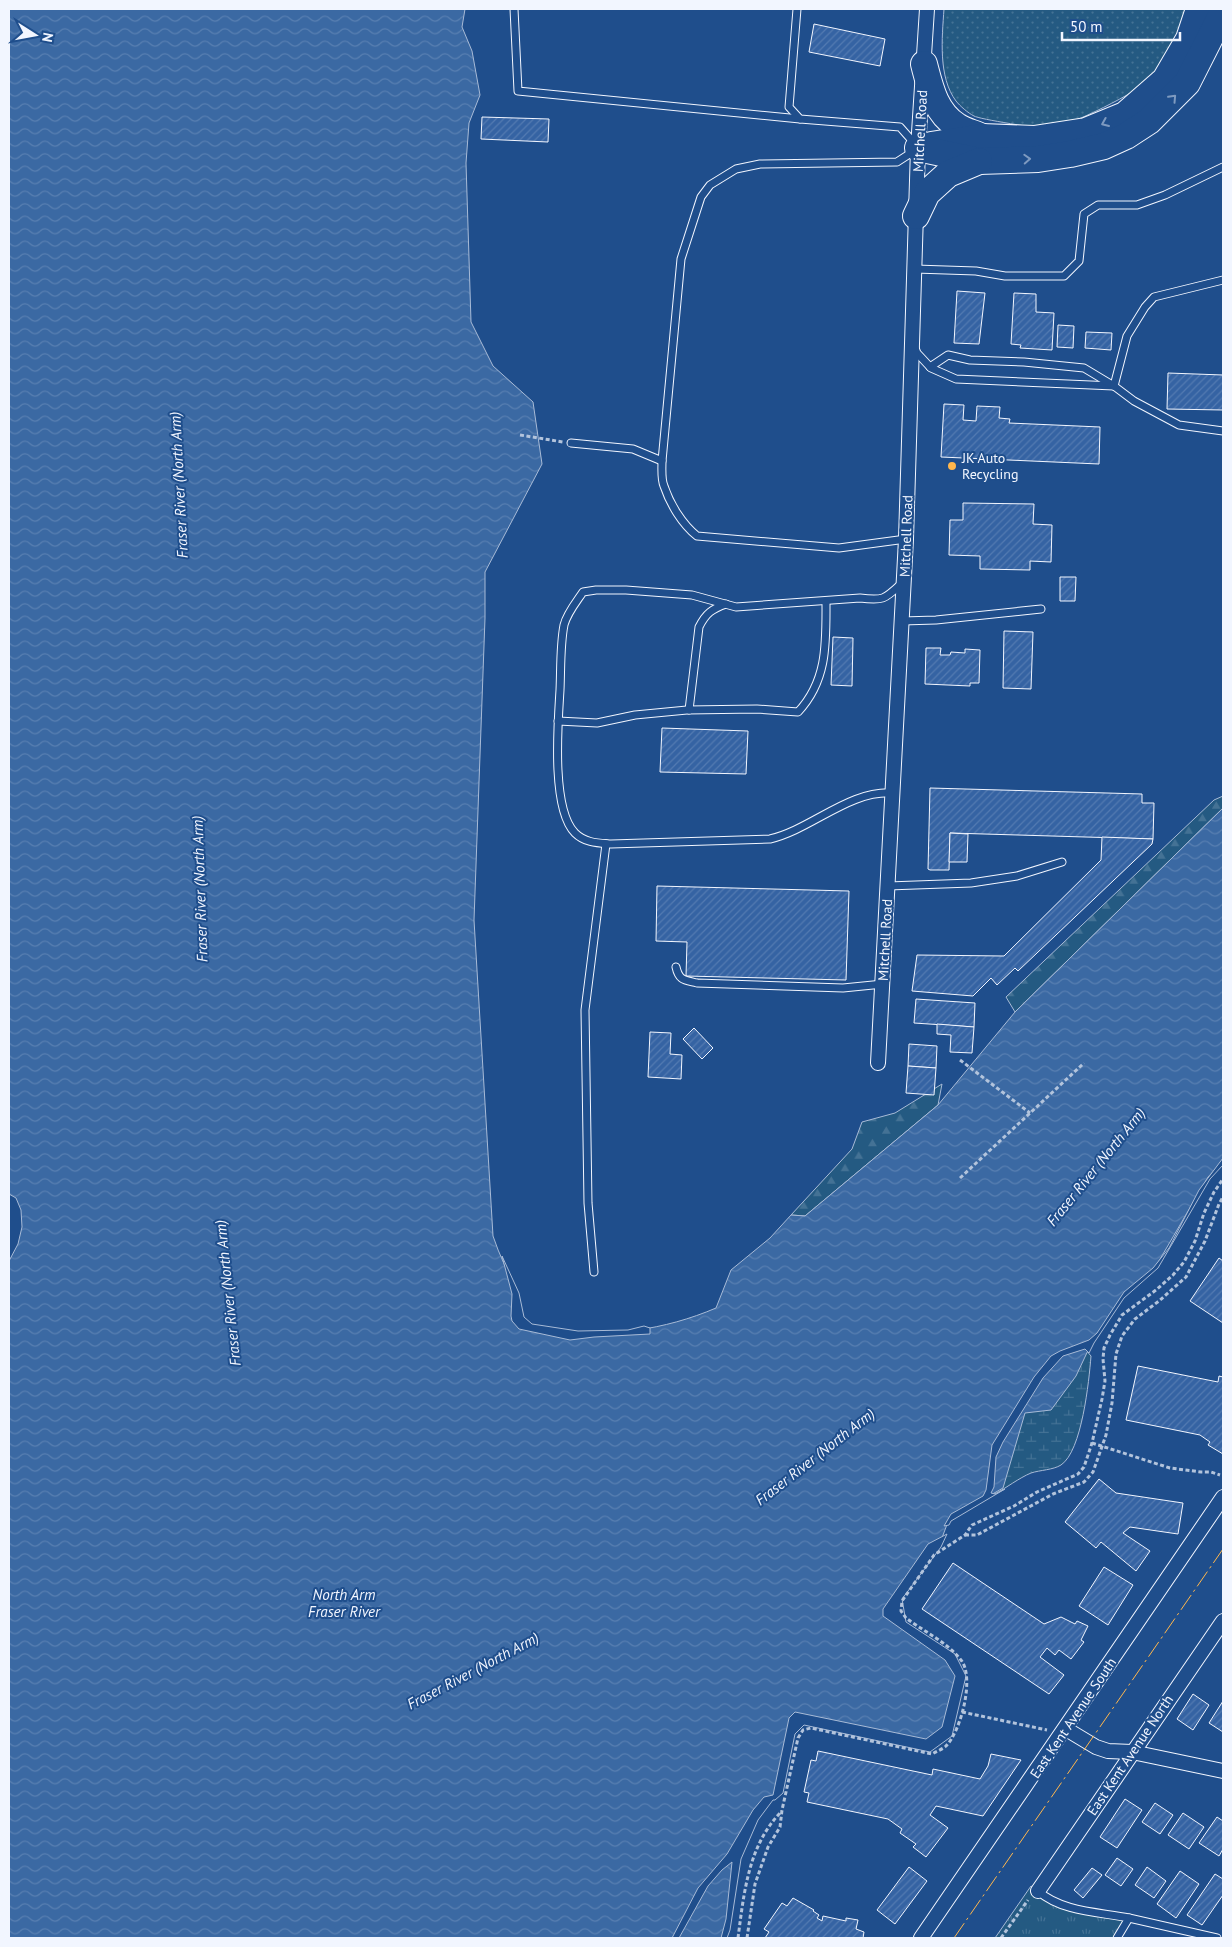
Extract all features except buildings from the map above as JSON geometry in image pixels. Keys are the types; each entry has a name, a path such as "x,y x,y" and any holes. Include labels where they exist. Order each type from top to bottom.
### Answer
{"highway":[{"path":"916,216 927,193 980,149 1086,131 1125,115 1166,80 1189,39 1199,9"},
{"path":"918,148 980,149 1038,159 1104,146 1126,136 1149,120 1187,83 1223,12"},
{"path":"924,64 934,98 943,114 980,149"}],"street":[{"name":"Mitchell Road","path":"878,1063 906,540 918,148 927,9"},
{"name":"East Kent Avenue South","path":"921,1938 1066,1729 1223,1497"},
{"name":"East Kent Avenue North","path":"1038,1891 1223,1621"},
{"path":"1066,1729 1096,1748 1108,1751 1132,1752 1223,1771"}],"lane":[{"path":"514,9 518,91 900,127 918,148 897,162 760,164 736,169 710,184 701,197 681,259 662,461 663,484 678,514 689,530 696,536 839,548 906,540"},
{"path":"797,9 789,107 800,119"},
{"path":"915,269 976,271 1005,276 1064,276 1079,261 1084,214 1098,205 1137,205 1164,195 1223,167"},
{"path":"1114,386 1127,336 1145,307 1154,297 1223,280"},
{"path":"912,343 917,353 930,367 956,379 1114,386"},
{"path":"930,367 948,355 970,360 1024,362 1084,368 1114,386 1134,401 1179,426 1223,431"},
{"path":"571,443 633,449 662,461"},
{"path":"893,794 882,793 864,796 787,835 770,839 606,844 592,842 574,832 568,822 559,785 557,754 558,721 565,623 583,592 626,590 692,595 736,607 860,598 873,600 885,598 904,581"},
{"path":"558,721 597,722 635,715 689,710 757,709 798,712 810,700 820,674 826,646 826,601"},
{"path":"689,710 699,627 705,615 711,609 726,604"},
{"path":"902,620 946,619 1020,613 1041,609"},
{"path":"594,1272 588,1203 585,1010 606,844"},
{"path":"888,886 971,883 1016,876 1062,862"},
{"path":"676,967 678,975 684,980 697,982 843,988 883,984"},
{"path":"1038,1891 1047,1898 1064,1906 1129,1918 1217,1938"},
{"path":"1117,1938 1129,1918"}],"path":[{"path":"520,435 571,443"},
{"path":"960,1060 1030,1114"},
{"path":"960,1178 1084,1063"},
{"path":"747,1938 755,1884 768,1848 780,1827 798,1738 803,1730 811,1728 932,1754 946,1747 955,1733 962,1712 968,1683 968,1673 962,1661 952,1651 906,1618 901,1611 902,1601 934,1555 965,1535 972,1525 1014,1506 1037,1492 1078,1474 1084,1467 1092,1443 1105,1381 1104,1348 1110,1335 1122,1315 1173,1276 1184,1262 1195,1241 1204,1213 1214,1192 1223,1179"},
{"path":"965,1535 977,1535 1053,1494 1084,1482 1093,1472 1103,1447 1112,1403 1116,1354 1122,1336 1136,1319 1186,1277 1205,1241 1223,1197"},
{"path":"1092,1443 1170,1468 1210,1472 1220,1475"},
{"path":"962,1712 1046,1730"},
{"path":"738,1938 743,1896 756,1848 772,1821 782,1810"},
{"path":"1001,1938 1027,1900"}],"green space":[{"path":"944,9 1187,9 1168,55 1154,77 1134,91 1103,108 1049,129 1010,124 974,116 958,103 946,81 942,57"},
{"path":"1223,796 1223,808 1015,1012 1006,997 1214,800"},
{"path":"942,1084 938,1105 805,1216 791,1215 852,1149 862,1122 895,1113"},
{"path":"1085,1349 1091,1356 1086,1398 1079,1431 1068,1457 1058,1467 1031,1473 995,1494 991,1493 1027,1404"},
{"path":"1031,1886 1056,1903 1129,1918 1117,1938 995,1938"}],"water":[{"name":"North Arm Fraser River","path":"9,9 465,9 462,27 472,51 480,95 469,123 466,163 471,322 493,366 533,402 542,464 485,572 474,920 493,1236 517,1295 522,1318 528,1324 540,1328 573,1332 615,1332 656,1327 697,1316 716,1308 731,1270 770,1238 791,1215 805,1216 938,1105 1015,1012 1223,808 1223,1161 1208,1177 1156,1266 1122,1297 1092,1342 1076,1376 1051,1410 1025,1413 1003,1488 949,1519 939,1546 899,1598 904,1623 964,1676 950,1735 931,1750 803,1722 793,1733 781,1792 770,1801 756,1819 739,1858 725,1938 9,1938"}],"pier":[{"path":"1223,1158 1223,1165 1210,1179 1158,1268 1124,1298 1089,1353 1085,1349 1063,1356 1043,1378 1003,1442 996,1457 994,1487 991,1493 995,1494 1005,1489 951,1521 949,1525 944,1526 951,1514 983,1496 986,1490 992,1445 1034,1377 1051,1356 1089,1340 1097,1333 1124,1292 1153,1268 1169,1248 1199,1190"},
{"path":"9,1194 16,1198 21,1210 22,1227 18,1244 9,1261"},
{"path":"502,1256 519,1293 524,1317 532,1324 578,1331 628,1330 644,1326 650,1328 650,1334 570,1340 519,1329 512,1321 512,1294"},
{"path":"947,1534 941,1547 902,1599 906,1622 955,1654 966,1676 952,1736 930,1752 804,1725 795,1734 783,1793 773,1800 758,1820 741,1859 730,1930 727,1938 721,1938 726,1919 732,1862 708,1886 679,1938 672,1938 698,1888 727,1854 753,1810 764,1797 773,1795 789,1718 795,1712 926,1739 942,1727 955,1676 945,1660 883,1616 883,1609 928,1544"}],"power":[{"path":"954,1938 1223,1549"}],"place":[{"name":"JK Auto Recycling","path":"952,466"}],"water label":[{"name":"Fraser River (North Arm)","path":"179,485"},
{"name":"Fraser River (North Arm)","path":"200,889"},
{"name":"Fraser River (North Arm)","path":"1096,1167"},
{"name":"Fraser River (North Arm)","path":"228,1293"},
{"name":"Fraser River (North Arm)","path":"815,1457"},
{"name":"Fraser River (North Arm)","path":"473,1671"}]}
